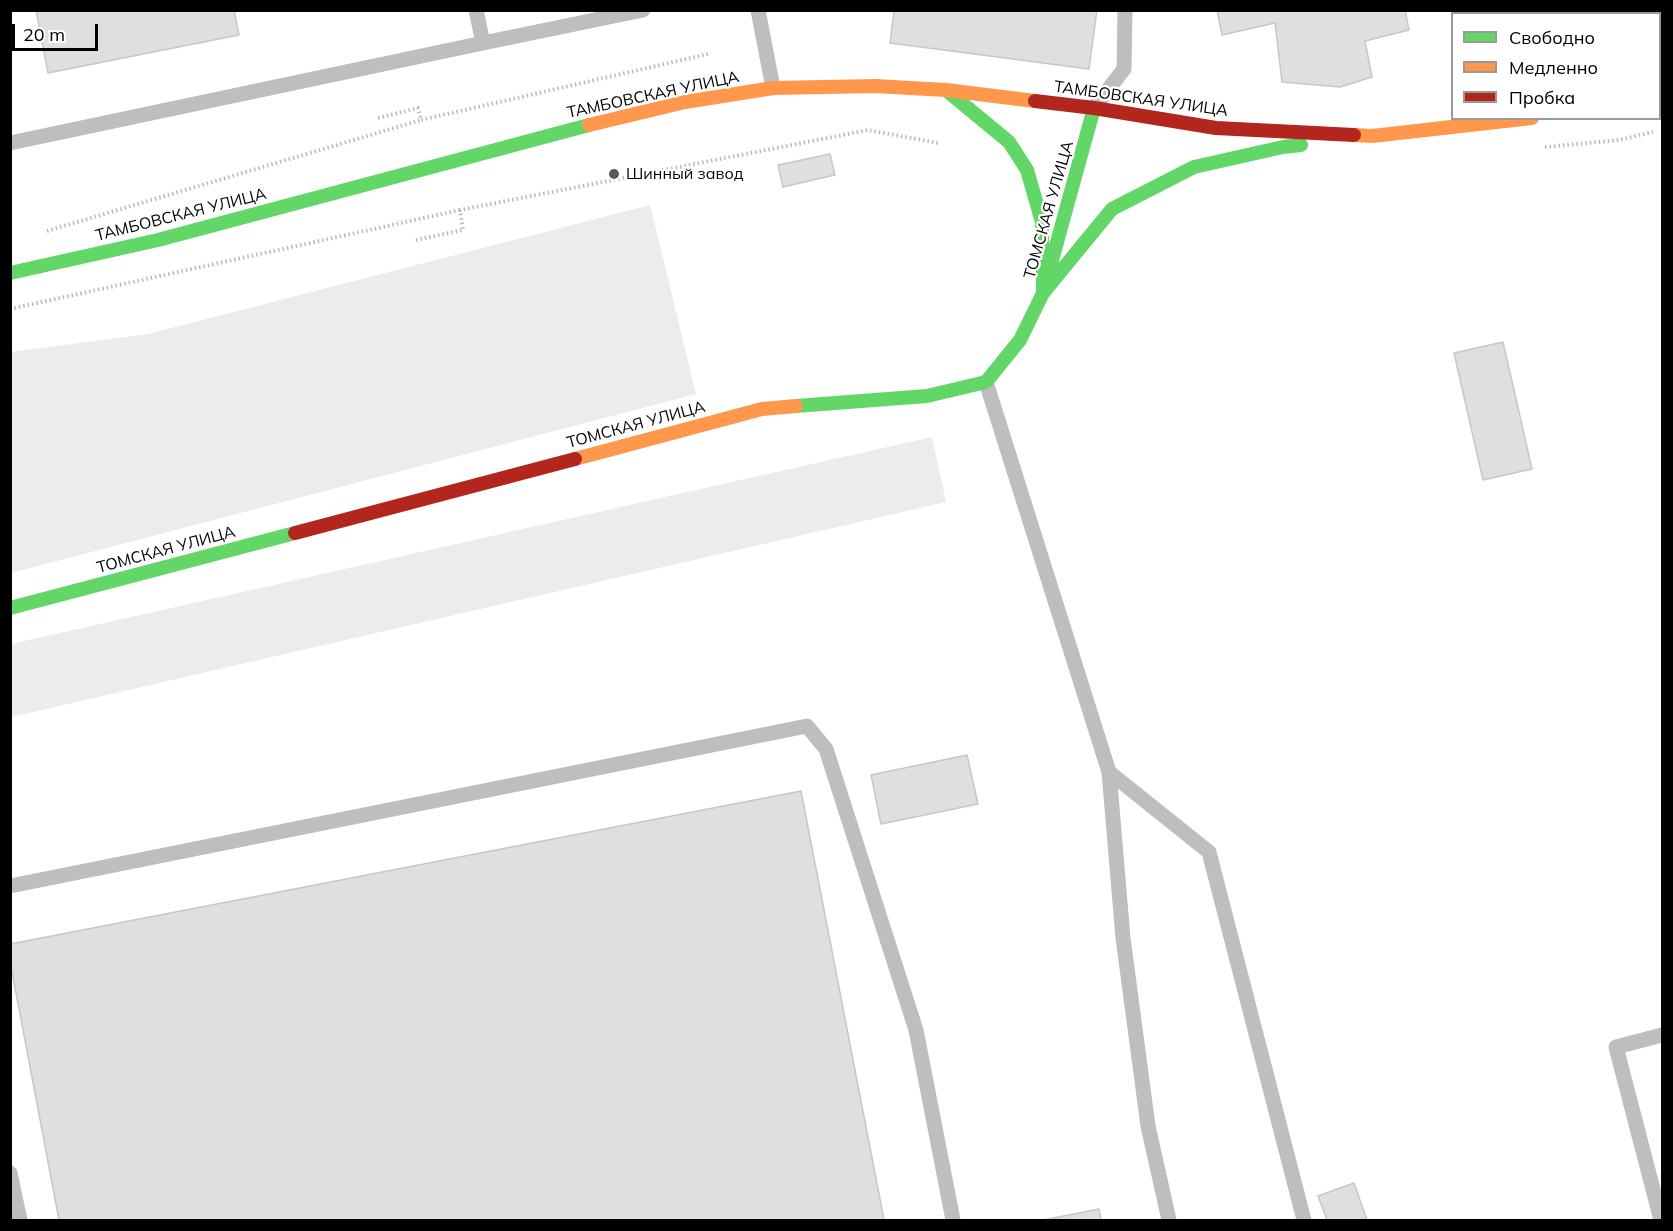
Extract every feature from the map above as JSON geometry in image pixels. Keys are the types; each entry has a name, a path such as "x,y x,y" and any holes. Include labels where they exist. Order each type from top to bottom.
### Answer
{"main road":[{"name":"ТАМБОВСКАЯ УЛИЦА","path":"10,273 158,240 606,120 685,102 773,88 875,86 946,90 1095,108 1216,128 1372,136 1514,120"},
{"path":"946,90 1009,142 1027,170 1042,222 1043,293"},
{"name":"ТОМСКАЯ УЛИЦА","path":"10,608 762,409 927,396 986,382 1020,340 1043,293 1095,108"},
{"path":"1043,293 1112,209 1194,167 1283,147 1372,136"}],"lane":[{"path":"476,10 483,43"},
{"path":"10,143 643,10"},
{"path":"758,10 773,88"},
{"path":"1095,108 1124,69 1125,10"},
{"path":"986,382 1109,772 1124,949 1148,1126 1169,1221"},
{"path":"10,886 807,726 826,748 916,1030 953,1221"},
{"path":"1109,772 1209,852 1304,1221"},
{"path":"1661,1221 1616,1047 1662,1035"},
{"path":"10,1173 20,1221"}],"path":[{"path":"37,234 421,120 708,54"},
{"path":"378,118 418,108 421,120"},
{"path":"10,309 460,210 868,130 938,143"},
{"path":"416,240 463,230 460,210"}],"shaded area":[{"path":"650,205 696,394 11,573 11,352 148,334"},
{"path":"932,437 946,502 11,717 11,644"}],"building":[{"path":"36,10 234,10 239,35 48,73"},
{"path":"894,10 1097,10 1089,69 890,43"},
{"path":"1217,10 1405,10 1409,30 1365,41 1372,77 1340,87 1282,82 1275,23 1222,35"},
{"path":"830,154 835,175 783,187 778,165"},
{"path":"1503,342 1532,469 1483,480 1454,353"},
{"path":"967,755 978,804 881,824 871,775"},
{"path":"801,791 884,1220 59,1220 10,961 10,944"},
{"path":"1354,1183 1367,1220 1327,1220 1318,1196"},
{"path":"1099,1209 1101,1220 1043,1220"}],"traffic: fast":[{"path":"946,90 1009,142 1027,170 1042,222 1043,293"},
{"path":"796,406 927,396 986,382 1020,340 1043,293 1094,108"},
{"path":"10,273 158,240 589,125"},
{"path":"1043,293 1112,209 1194,167 1301,145"},
{"path":"10,608 295,533"}],"traffic: slow":[{"path":"589,125 685,102 773,88 875,86 946,90 1035,101"},
{"path":"1354,135 1372,136 1514,120"},
{"path":"575,459 762,409 796,406"}],"traffic: jam":[{"path":"1035,101 1216,128 1354,135"},
{"path":"295,533 575,459"}],"place":[{"name":"Шинный завод","path":"614,174"}]}
